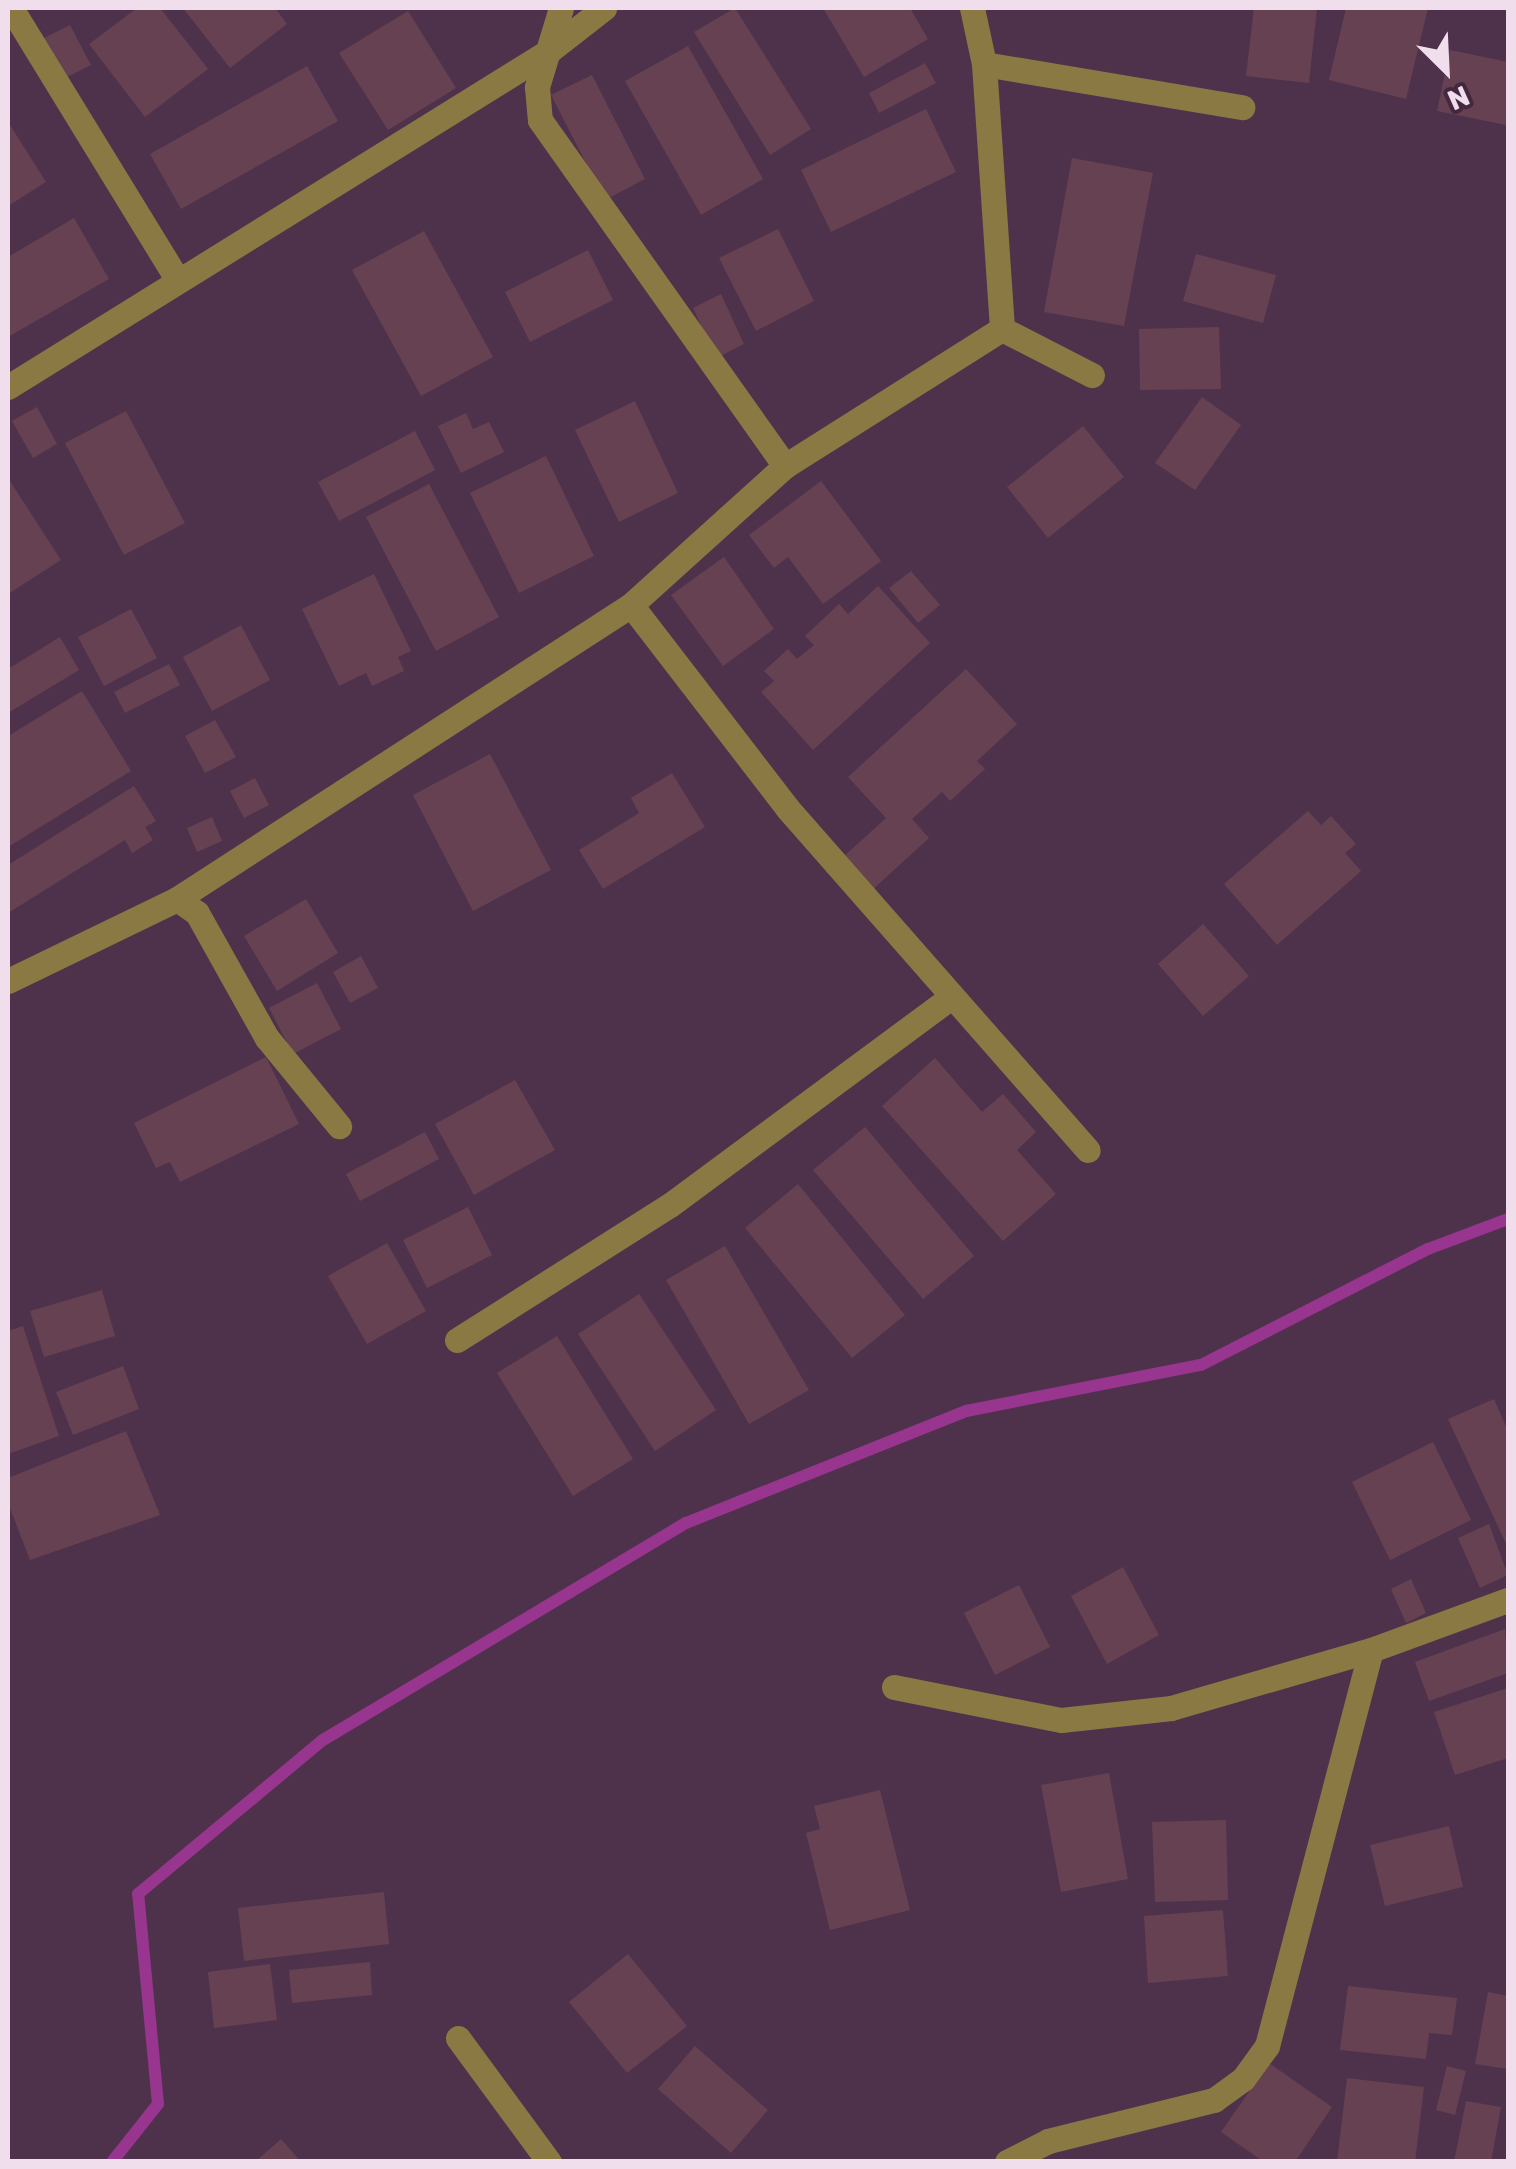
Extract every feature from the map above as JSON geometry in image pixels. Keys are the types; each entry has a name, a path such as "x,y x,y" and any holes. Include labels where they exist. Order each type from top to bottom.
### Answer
{"street":[{"path":"10,8 176,277"},
{"path":"561,8 537,87 540,120 785,466"},
{"path":"8,387 176,277 549,51 604,8"},
{"path":"972,8 984,64 1002,329"},
{"path":"984,64 1242,108"},
{"path":"8,981 177,899 631,605 785,466 1002,329"},
{"path":"1002,329 1092,375"},
{"path":"631,605 788,809 950,998 1088,1150"},
{"path":"177,899 197,913 267,1038 339,1126"},
{"path":"457,1340 670,1205 950,998"},
{"path":"894,1687 1060,1720 1170,1708 1371,1650 1508,1600"},
{"path":"1007,2162 1048,2141 1214,2100 1243,2080 1268,2046 1371,1650"},
{"path":"458,2038 549,2162"}],"building":[{"path":"137,8 160,8 208,69 145,117 89,44"},
{"path":"183,8 275,8 287,24 230,68"},
{"path":"735,8 811,129 770,155 694,32"},
{"path":"823,8 910,8 928,39 864,77"},
{"path":"1254,8 1317,8 1309,83 1246,76"},
{"path":"1346,8 1428,8 1406,99 1329,80"},
{"path":"408,11 456,88 388,130 339,53"},
{"path":"70,25 91,65 63,79 42,39"},
{"path":"688,46 763,179 701,215 625,81"},
{"path":"1450,50 1508,62 1506,125 1437,111"},
{"path":"925,63 936,83 879,113 869,93"},
{"path":"307,66 338,121 181,209 150,154"},
{"path":"592,75 645,179 605,200 551,95"},
{"path":"926,109 956,172 831,232 801,170"},
{"path":"8,122 46,182 8,206"},
{"path":"1072,158 1153,173 1124,326 1044,312"},
{"path":"74,218 109,279 8,337 8,257"},
{"path":"778,229 814,301 756,331 719,258"},
{"path":"424,231 493,357 421,396 352,270"},
{"path":"588,250 613,300 530,342 505,292"},
{"path":"1196,254 1276,275 1263,323 1183,301"},
{"path":"721,294 744,344 716,358 693,308"},
{"path":"1219,327 1221,389 1140,390 1139,329"},
{"path":"1202,397 1241,425 1195,490 1155,463"},
{"path":"635,401 678,493 619,522 575,430"},
{"path":"37,407 57,444 33,458 12,421"},
{"path":"126,411 185,523 124,555 65,443"},
{"path":"466,413 473,429 489,422 504,452 461,473 438,426"},
{"path":"1083,426 1124,477 1048,538 1007,487"},
{"path":"415,431 435,470 339,521 318,482"},
{"path":"546,456 594,556 519,593 470,493"},
{"path":"8,478 61,560 8,594"},
{"path":"821,481 881,561 823,604 788,557 774,568 749,535"},
{"path":"429,484 499,617 436,651 366,517"},
{"path":"724,557 774,629 723,666 671,595"},
{"path":"911,571 940,605 918,623 889,588"},
{"path":"374,574 411,651 398,657 404,671 372,686 366,673 339,686 302,609"},
{"path":"878,586 930,643 813,750 761,692 774,681 764,671 788,649 797,659 814,645 805,636 839,604 848,614"},
{"path":"131,609 157,658 104,686 78,637"},
{"path":"241,625 270,680 212,711 183,657"},
{"path":"60,637 79,670 8,713 8,669"},
{"path":"169,664 180,685 125,713 114,692"},
{"path":"966,669 1017,724 977,761 985,769 950,801 942,792 912,819 929,838 871,891 841,859 886,818 848,777"},
{"path":"82,691 131,771 8,847 8,736"},
{"path":"215,720 236,757 205,773 185,736"},
{"path":"490,754 551,870 473,911 413,795"},
{"path":"672,773 705,827 603,889 579,850 639,813 631,798"},
{"path":"255,778 269,805 244,818 230,791"},
{"path":"134,786 156,821 145,827 153,840 132,853 125,840 8,913 8,865"},
{"path":"1308,811 1321,825 1331,816 1356,844 1345,853 1361,871 1277,945 1224,884"},
{"path":"212,817 222,841 197,852 187,828"},
{"path":"306,899 338,953 277,991 244,936"},
{"path":"1203,924 1249,976 1203,1016 1158,964"},
{"path":"361,956 378,988 350,1003 333,972"},
{"path":"317,983 341,1029 293,1054 269,1008"},
{"path":"266,1057 299,1124 180,1182 170,1162 156,1168 134,1123"},
{"path":"935,1058 982,1112 1003,1094 1036,1132 1017,1150 1056,1194 1003,1241 882,1106"},
{"path":"515,1080 555,1150 474,1195 435,1124"},
{"path":"865,1127 974,1256 923,1299 813,1170"},
{"path":"425,1132 439,1159 360,1201 346,1174"},
{"path":"798,1184 905,1315 852,1358 745,1228"},
{"path":"468,1207 492,1255 427,1288 403,1240"},
{"path":"387,1243 426,1311 367,1344 328,1276"},
{"path":"725,1246 809,1390 749,1424 666,1280"},
{"path":"102,1290 115,1336 44,1357 30,1311"},
{"path":"639,1294 716,1410 655,1451 578,1334"},
{"path":"23,1326 59,1436 8,1454 8,1331"},
{"path":"557,1336 633,1459 573,1496 497,1373"},
{"path":"123,1366 139,1409 73,1435 56,1392"},
{"path":"1494,1399 1508,1431 1508,1548 1448,1419"},
{"path":"126,1431 160,1515 30,1560 8,1503 8,1478"},
{"path":"1433,1442 1471,1520 1390,1560 1352,1482"},
{"path":"1489,1524 1508,1575 1480,1588 1458,1538"},
{"path":"1123,1567 1159,1635 1107,1664 1071,1596"},
{"path":"1411,1579 1426,1613 1406,1623 1391,1589"},
{"path":"1019,1585 1050,1647 995,1675 964,1613"},
{"path":"1505,1629 1508,1673 1429,1701 1415,1662"},
{"path":"1508,1688 1508,1758 1455,1775 1434,1712"},
{"path":"1109,1773 1128,1879 1061,1892 1041,1785"},
{"path":"880,1790 910,1910 830,1930 806,1833 820,1829 814,1806"},
{"path":"1226,1820 1228,1900 1155,1902 1152,1822"},
{"path":"1449,1826 1463,1887 1385,1906 1370,1845"},
{"path":"384,1892 389,1944 244,1961 238,1908"},
{"path":"1223,1910 1228,1976 1148,1983 1144,1916"},
{"path":"628,1954 687,2026 627,2073 569,2002"},
{"path":"370,1962 372,1995 292,2003 289,1970"},
{"path":"270,1964 277,2020 214,2028 208,1972"},
{"path":"1348,1986 1457,1998 1452,2035 1429,2033 1426,2059 1340,2050"},
{"path":"1488,1992 1508,1996 1508,2069 1475,2064"},
{"path":"695,2046 768,2110 731,2153 658,2089"},
{"path":"1269,2063 1332,2107 1295,2162 1264,2162 1221,2132"},
{"path":"1447,2066 1466,2071 1455,2115 1436,2110"},
{"path":"1347,2078 1424,2087 1415,2162 1337,2162"},
{"path":"1466,2101 1501,2107 1491,2162 1454,2162"},
{"path":"281,2139 301,2162 255,2162"}],"waterway":[{"path":"112,2162 158,2104 138,1894 323,1740 686,1523 966,1411 1201,1365 1428,1249 1508,1219"}]}
